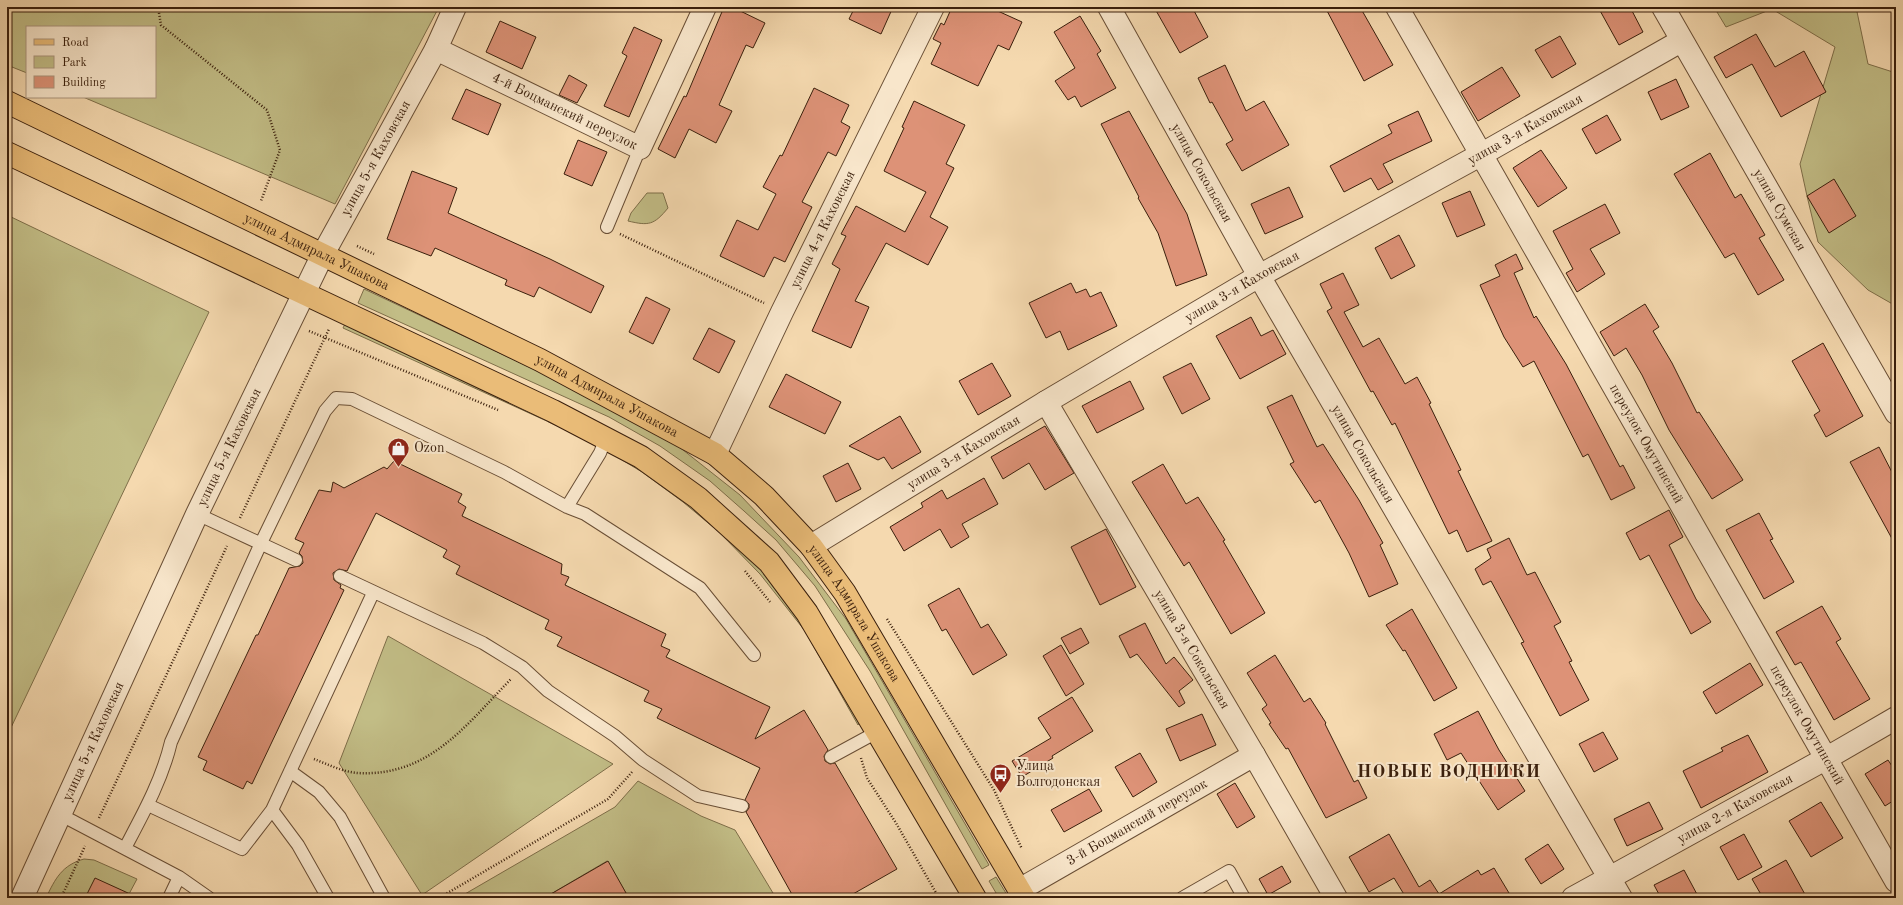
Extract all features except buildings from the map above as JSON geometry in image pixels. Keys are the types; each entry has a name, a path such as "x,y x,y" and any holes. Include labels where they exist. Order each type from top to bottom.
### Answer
{"main road":[{"name":"улица Адмирала Ушакова","path":"7,102 322,256 540,360 715,454 764,496 811,546 846,593 1021,894"},
{"path":"7,153 553,411 641,457 698,498 769,562 807,613 975,898"}],"street":[{"name":"улица 5-я Каховская","path":"22,898 197,514 322,256 436,49 455,7"},
{"name":"4-й Боцманский переулок","path":"436,49 640,148 705,7"},
{"name":"улица 4-я Каховская","path":"715,454 782,312 933,7"},
{"name":"улица Сокольская","path":"1109,7 1259,276 1621,898"},
{"name":"переулок Омутинский","path":"1398,7 1896,881"},
{"name":"улица Сумская","path":"1663,7 1896,413"},
{"name":"улица 3-я Каховская","path":"811,546 1046,402 1259,276 1482,154 1682,41"},
{"name":"улица 3-я Сокольская","path":"1046,402 1254,755 1336,898"},
{"name":"улица 2-я Каховская","path":"1573,898 1827,758 1896,718"},
{"name":"3-й Боцманский переулок","path":"1021,894 1254,755"}],"lane":[{"path":"607,227 640,148"},
{"path":"125,848 148,804 166,763 171,742 261,543 325,411 336,398 352,399 504,472 568,507 585,514 700,588 754,655"},
{"path":"568,507 600,453 606,438"},
{"path":"197,514 296,560"},
{"path":"340,576 373,593 483,643 522,667 548,691 615,736 643,760 698,796 742,806"},
{"path":"148,804 242,849 272,810 373,593"},
{"path":"831,757 876,732"},
{"path":"290,772 319,792 340,818 384,898"},
{"path":"272,810 298,846 328,898"},
{"path":"61,815 179,877 209,898"},
{"path":"1182,898 1229,871 1244,898"},
{"path":"169,898 179,877"}],"path":[{"path":"158,7 161,25 268,110 280,150 261,201"},
{"path":"607,227 782,312"},
{"path":"356,272 366,250"},
{"path":"61,898 338,310"},
{"path":"299,753 356,773 389,771 414,764 433,754 462,728 522,667"},
{"path":"439,898 608,799 643,760"}],"green space":[{"path":"7,7 439,7 335,204 85,98 156,98 156,26 26,26 26,73 7,65"},
{"path":"1714,7 1856,7 1868,64 1896,73 1896,306 1868,290 1818,242 1807,196 1800,164 1835,47 1772,9 1726,27"},
{"path":"647,193 663,193 668,208 659,218 651,223 646,224 628,221 631,213"},
{"path":"7,215 209,312 7,736"},
{"path":"364,289 614,407 678,446 740,495 799,557 846,619 989,865 982,869 870,671 815,586 776,540 710,481 660,446 609,417 358,303"},
{"path":"346,322 586,439 343,328"},
{"path":"623,454 735,538 808,624 862,719 858,725 805,631 760,574 719,532 683,502 642,472 614,455"},
{"path":"388,636 613,764 422,895 339,763"},
{"path":"638,781 701,816 735,830 776,898 678,898 676,894 670,898 629,898 607,861 544,898 458,898 615,807"},
{"path":"84,859 94,860 137,879 129,894 85,898 46,898 60,874 70,865"},
{"path":"996,877 1009,898 999,898 989,881"}],"place":[{"name":"Ozon","path":"398,468"},
{"name":"Улица Волгодонская","path":"1001,794"}],"district":[{"name":"НОВЫЕ ВОДНИКИ","path":"1449,772"}]}
